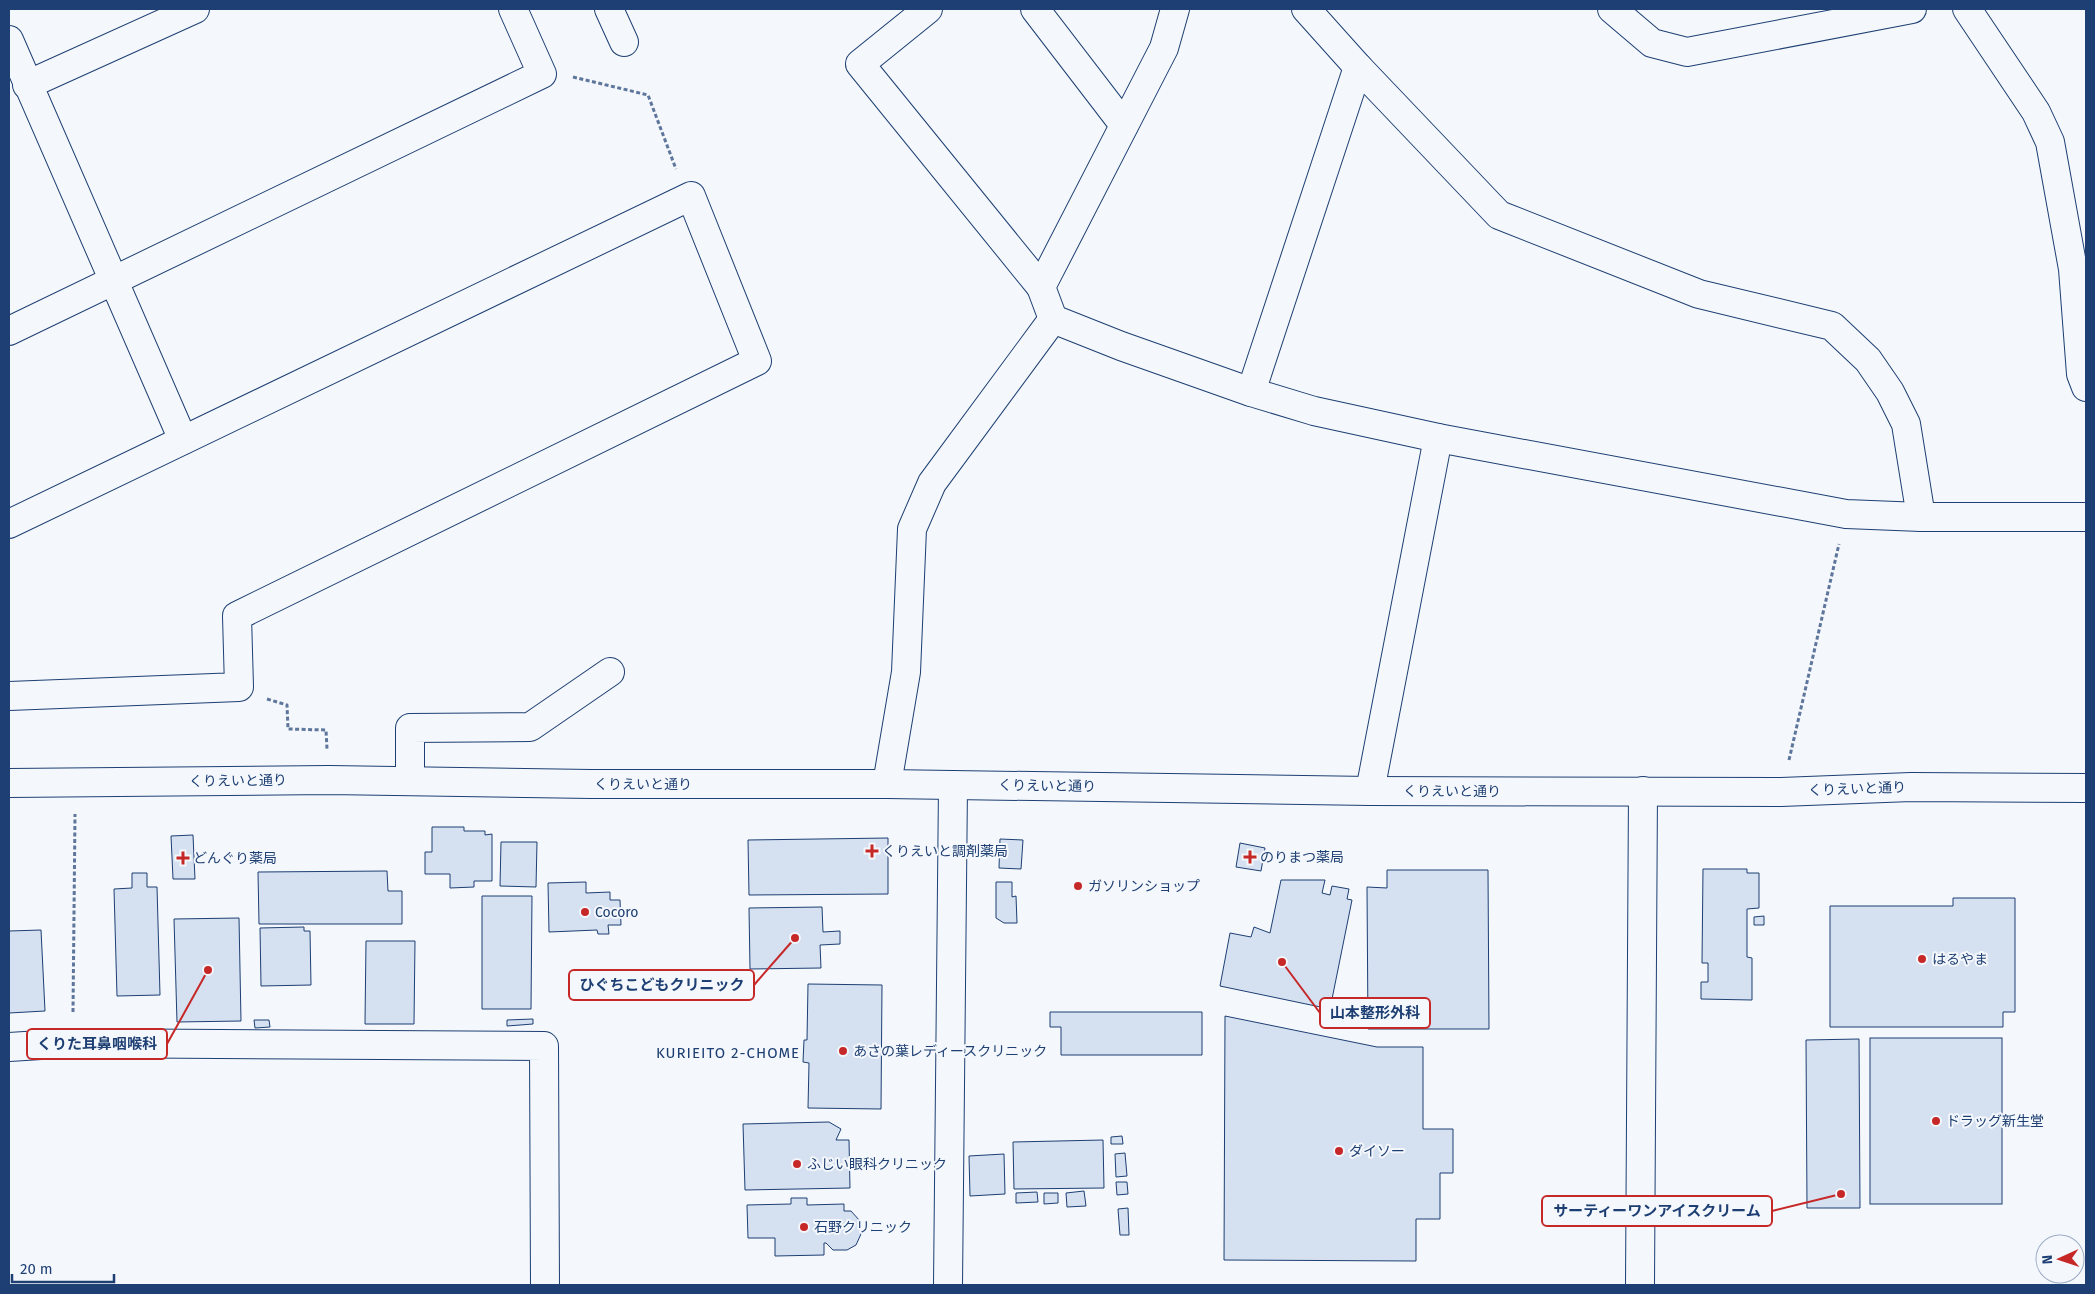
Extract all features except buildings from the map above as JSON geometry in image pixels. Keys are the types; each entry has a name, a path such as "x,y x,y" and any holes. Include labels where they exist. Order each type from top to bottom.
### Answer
{"street":[{"path":"27,85 195,9"},
{"path":"9,332 542,74 513,9"},
{"path":"609,9 624,42"},
{"path":"928,9 860,64 1041,286 1053,319 1121,346 1250,392 1314,411 1438,438 1846,514 1922,517 2086,516"},
{"path":"1035,9 1124,124"},
{"path":"1041,286 1164,48 1175,9"},
{"path":"1306,9 1358,67 1500,214 1699,294 1832,326 1868,360 1890,392 1906,424 1922,517"},
{"path":"1612,9 1652,43 1687,52 1912,9"},
{"path":"1967,9 2036,112 2050,142 2073,270 2081,374 2086,386"},
{"path":"9,40 183,440"},
{"path":"1250,392 1358,67"},
{"path":"9,524 691,196 758,361 237,616 239,688 9,696"},
{"path":"887,784 906,672 912,529 932,483 1053,319"},
{"path":"1370,791 1438,438"},
{"path":"410,781 410,728 530,727 610,672"},
{"name":"くりえいと通り","path":"9,783 329,780 591,784 887,784 1370,791 1644,792 1781,792 1911,787 2086,788"},
{"path":"948,1285 953,785"},
{"path":"1640,1285 1644,792"},
{"path":"9,1047 73,1043 544,1046 545,1285"}],"path":[{"path":"542,74 563,75 648,95 681,182 691,196"},
{"path":"1781,792 1846,514"},
{"path":"239,688 253,695 287,705 288,729 326,730 329,780"},
{"path":"73,1043 75,781"}],"place":[{"name":"くりえいと調剤薬局","path":"872,851"},
{"name":"のりまつ薬局","path":"1250,857"},
{"name":"どんぐり薬局","path":"183,858"},
{"name":"ガソリンショップ","path":"1078,886"},
{"name":"Cocoro","path":"585,912"},
{"name":"ひぐちこどもクリニック","path":"795,938"},
{"name":"はるやま","path":"1922,959"},
{"name":"山本整形外科","path":"1282,962"},
{"name":"くりた耳鼻咽喉科","path":"208,970"},
{"name":"あさの葉レディースクリニック","path":"843,1051"},
{"name":"ドラッグ新生堂","path":"1936,1121"},
{"name":"ダイソー","path":"1339,1151"},
{"name":"ふじい眼科クリニック","path":"797,1164"},
{"name":"サーティーワンアイスクリーム","path":"1841,1194"},
{"name":"石野クリニック","path":"804,1227"}],"district":[{"name":"KURIEITO 2-CHOME","path":"728,1053"}]}
